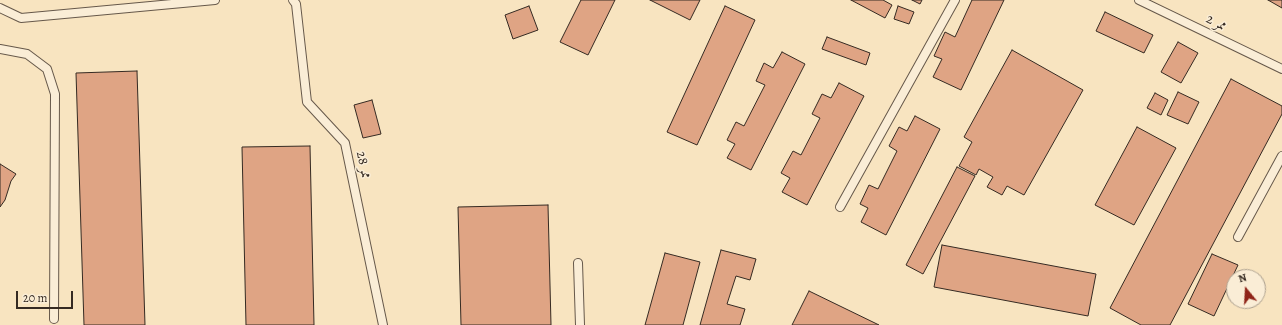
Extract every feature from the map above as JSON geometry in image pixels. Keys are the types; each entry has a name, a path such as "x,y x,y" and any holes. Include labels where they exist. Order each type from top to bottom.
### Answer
{"lane":[{"path":"0,8 21,18 215,0"},
{"name":"ممر 28","path":"293,0 296,4 307,102 345,143 383,325"},
{"path":"840,207 955,0"},
{"name":"ممر 2","path":"1138,0 1282,69"},
{"path":"0,49 27,54 47,69 55,94 54,319"},
{"path":"1238,237 1282,156"},
{"path":"578,263 580,325"}],"building":[{"path":"581,0 615,0 588,55 560,42"},
{"path":"650,0 700,0 690,20"},
{"path":"851,0 883,0 892,5 885,18"},
{"path":"912,0 922,0 920,4"},
{"path":"972,0 1004,0 961,90 933,77 942,59 934,56 945,32 955,37"},
{"path":"1268,0 1282,0 1282,8"},
{"path":"529,6 538,30 513,39 505,15"},
{"path":"725,6 755,20 697,145 667,132"},
{"path":"898,6 914,12 909,24 894,19"},
{"path":"1105,12 1153,35 1144,53 1096,31"},
{"path":"827,37 870,53 866,65 822,49"},
{"path":"1178,42 1198,53 1181,83 1161,72"},
{"path":"1012,50 1083,90 1024,195 1007,186 1002,195 987,187 993,177 979,169 976,175 959,166 972,142 964,137"},
{"path":"782,52 805,64 751,170 727,158 735,144 727,140 736,122 744,126 765,85 756,81 764,63 773,68"},
{"path":"137,71 145,325 84,325 76,73"},
{"path":"1231,79 1282,106 1282,114 1170,325 1141,325 1110,308"},
{"path":"839,83 864,96 807,205 782,192 790,178 781,173 793,151 801,155 820,118 812,114 822,94 831,98"},
{"path":"1178,92 1199,102 1188,124 1167,115"},
{"path":"1155,93 1168,100 1161,115 1147,108"},
{"path":"372,100 381,134 363,138 354,105"},
{"path":"915,116 940,129 886,235 861,222 868,208 860,204 869,185 878,189 897,151 889,146 899,127 907,131"},
{"path":"1137,127 1176,148 1134,225 1095,205"},
{"path":"310,146 314,325 246,325 242,147"},
{"path":"0,164 16,174 11,181 5,200 0,207"},
{"path":"957,167 975,176 923,274 906,265"},
{"path":"548,205 551,325 461,325 458,207"},
{"path":"942,245 1096,274 1088,316 934,287"},
{"path":"721,250 756,259 750,280 736,276 727,304 745,309 740,325 700,325"},
{"path":"665,253 700,262 683,325 645,325"},
{"path":"1212,254 1238,265 1236,269 1226,269 1226,290 1214,316 1188,304"},
{"path":"809,291 879,325 792,325"}]}
